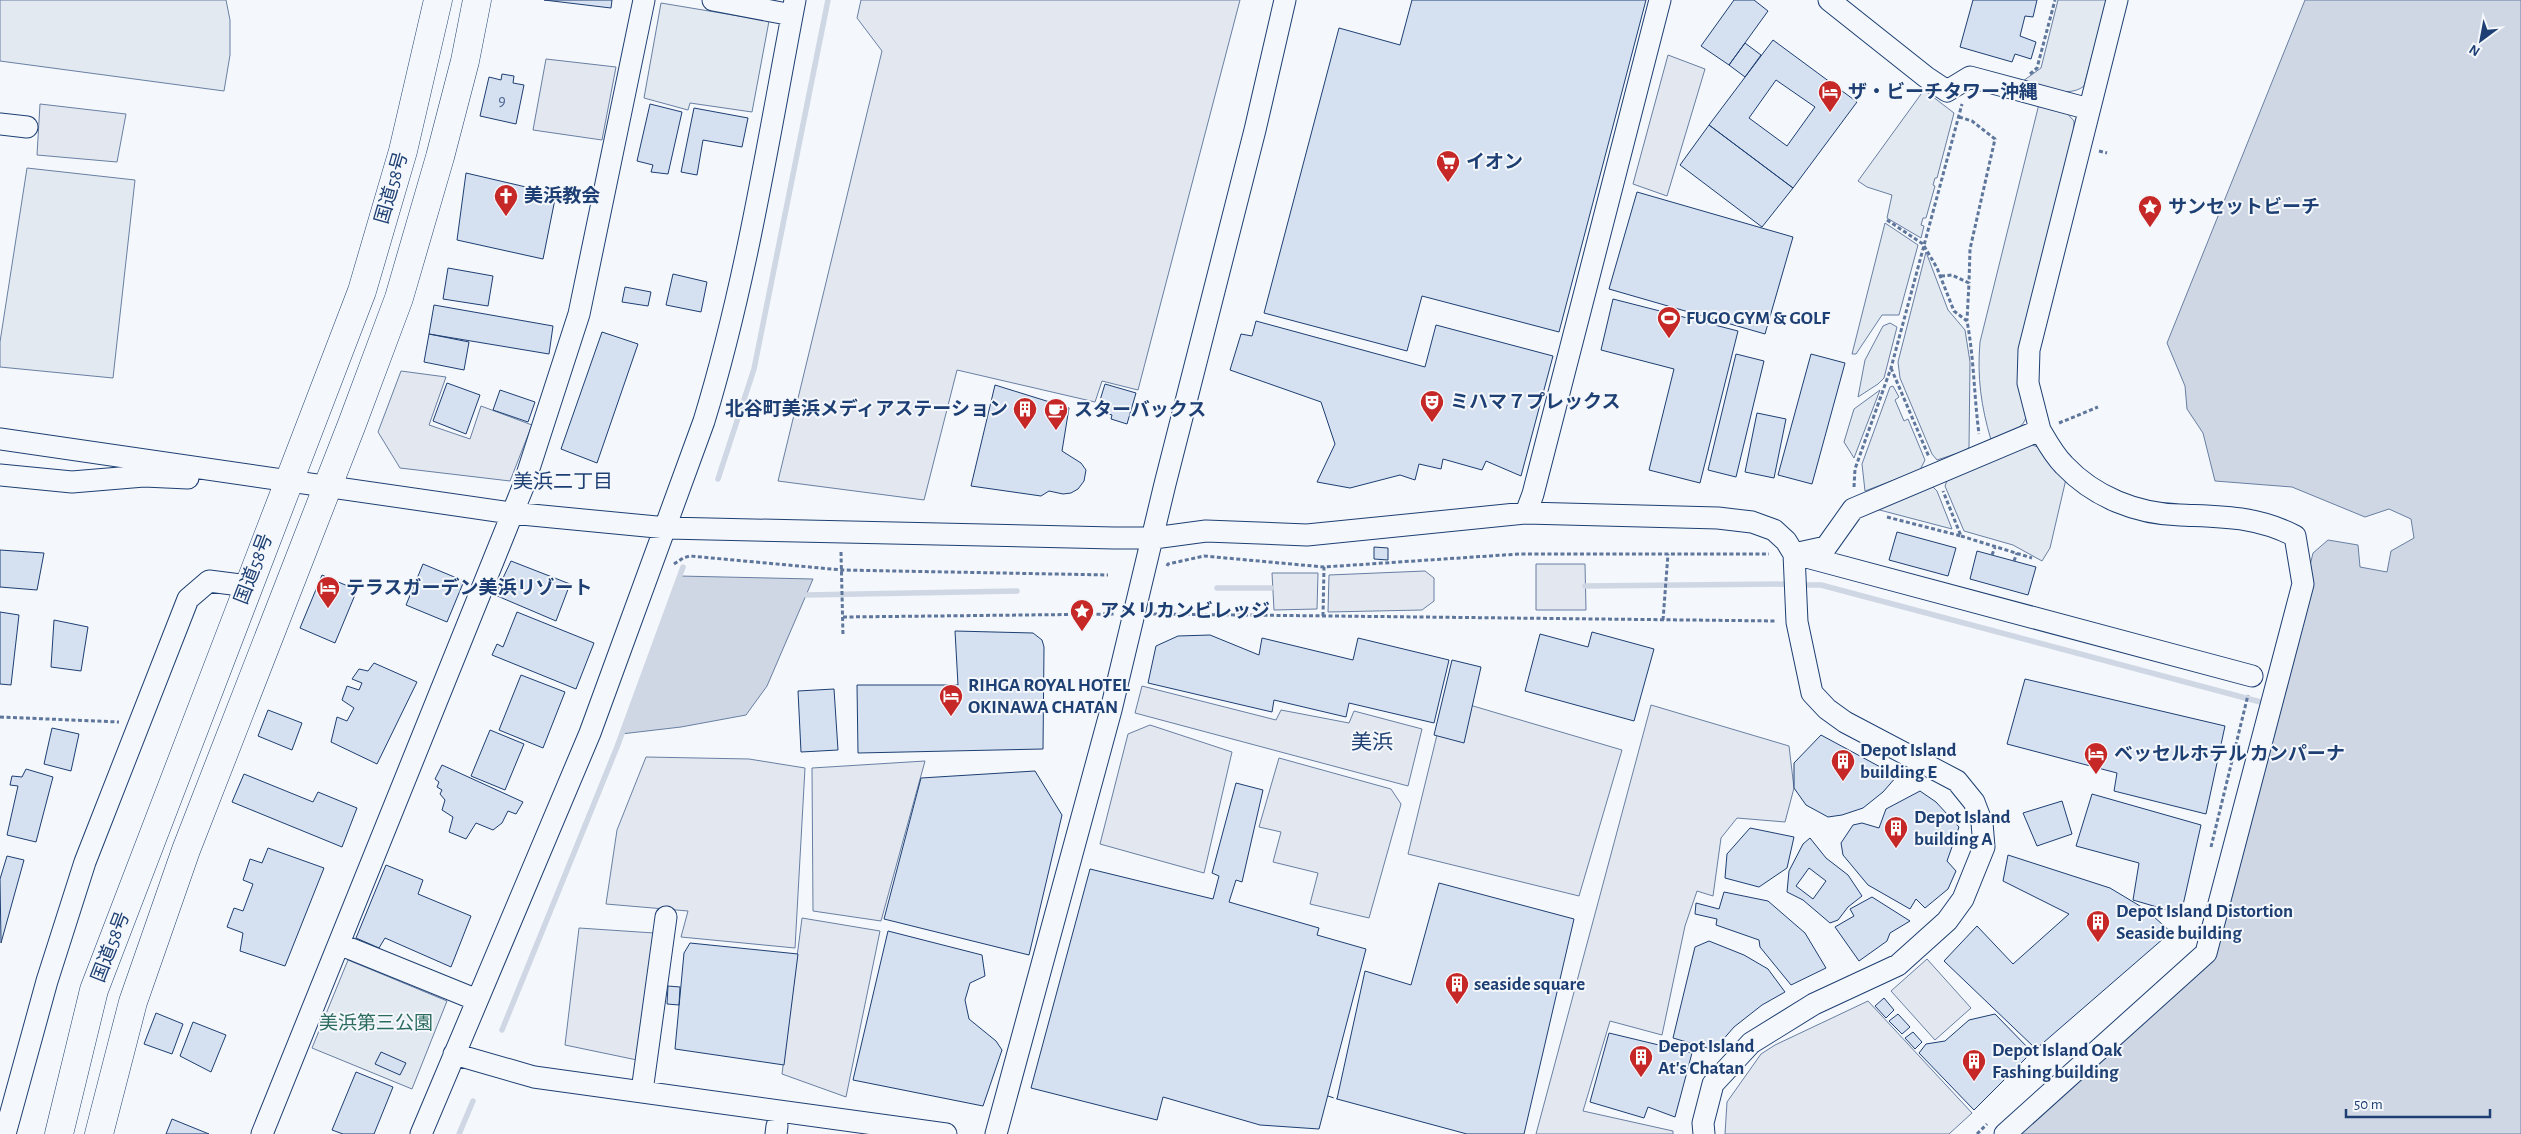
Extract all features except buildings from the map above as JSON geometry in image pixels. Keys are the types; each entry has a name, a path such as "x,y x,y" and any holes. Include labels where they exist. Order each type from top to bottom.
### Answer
{"highway":[{"name":"国道58号","path":"59,1134 94,990 362,291 404,151 438,0"},
{"name":"国道58号","path":"99,1134 133,1002 183,859 399,298 455,99 477,0"}],"street":[{"path":"262,1134 523,487 579,314 644,0"},
{"path":"421,1134 590,733 667,528 719,372 756,203 794,7 713,0"},
{"path":"996,1134 1111,710 1141,581 1154,538 1165,484 1260,108 1285,0"},
{"path":"1526,513 1534,494 1660,0"},
{"path":"1829,0 1947,91 1970,77 2089,109"},
{"path":"1998,1127 2206,953 2303,584 2295,536 2273,525 2237,518 2144,512 2114,501 2087,485 2063,465 2040,430 2028,383 2029,350 2117,0"},
{"path":"0,124 28,127"},
{"path":"1794,554 1826,547 1853,508 2040,430"},
{"path":"0,439 512,513 667,528 1154,538 1206,531 1307,535 1526,513 1718,518 1752,522 1774,530 1786,541 1794,554 1797,622 1812,693 1827,709 1845,722 1957,781 1974,802 1982,823 1984,847 1963,899 1947,921 1898,965 1814,1004 1751,1043 1712,1084 1703,1123 1704,1134"},
{"path":"0,475 72,482 144,476 183,479 238,474"},
{"path":"1794,554 2252,676"},
{"path":"5,1134 56,953 85,862 188,599 209,582 248,586"},
{"path":"642,1091 666,917"},
{"path":"339,944 477,1000"},
{"path":"454,1054 534,1077 946,1134"}],"path":[{"path":"2023,74 2029,74 2037,68 2055,0"},
{"path":"1853,508 1855,469 1891,368 1923,244 1970,77"},
{"path":"1959,117 1972,121 1995,139 1970,249 1967,321 1973,351 1975,401 1982,454"},
{"path":"1887,220 1923,244 1941,276 1954,311 1967,321"},
{"path":"1941,276 1952,275 1969,283"},
{"path":"2040,430 2098,407"},
{"path":"841,532 843,636"},
{"path":"1961,536 2032,558"},
{"path":"1992,555 1995,547"},
{"path":"1165,570 1168,564 1204,556 1324,567 1519,554 1794,554"},
{"path":"1663,620 1668,554"},
{"path":"2014,561 2017,554"},
{"path":"671,568 683,558 690,556 842,570 1108,575"},
{"path":"1323,616 1324,567"},
{"path":"842,617 1134,614 1797,622"},
{"path":"2209,855 2252,676"},
{"path":"0,717 103,720 139,725"},
{"path":"1977,1134 1998,1127"}],"green space":[{"path":"0,0 226,0 230,20 230,55 224,91 0,61"},
{"path":"2058,0 2107,0 2084,86 2078,90 2054,90 2023,81 2041,68"},
{"path":"661,3 769,21 752,112 690,103 688,110 644,98"},
{"path":"1924,90 1954,113 1937,178 1935,178 1933,185 1935,186 1926,218 1923,218 1921,225 1924,226 1921,238 1887,218 1892,195 1867,187 1858,181"},
{"path":"2039,104 2065,111 2074,121 2074,131 2026,418 2016,430 1991,440 1981,391 1979,367 1980,342"},
{"path":"27,168 135,180 113,378 0,367 0,342"},
{"path":"1885,223 1918,245 1899,315 1882,315 1856,354 1852,354"},
{"path":"1926,252 1948,310 1965,330 1970,362 1969,447 1967,450 1937,460 1932,454 1900,378 1898,362"},
{"path":"1890,323 1897,327 1884,378 1858,397 1865,360 1883,326"},
{"path":"1893,386 1899,397 1895,400 1904,421 1908,419 1925,460 1920,470 1865,491 1862,464 1890,387"},
{"path":"1880,390 1854,458 1844,442 1854,409"},
{"path":"2032,445 2038,447 2066,479 2050,548 2042,561 2013,545 1964,531 1945,486 1948,478"},
{"path":"1927,485 1937,491 1952,529 1872,508"},
{"name":"美浜第三公園","path":"348,960 447,1001 412,1089 312,1048"}],"shaded area":[{"path":"861,0 1240,0 1138,390 1102,381 1095,402 957,370 924,500 778,481 882,51 857,18"},
{"path":"2305,0 2521,0 2521,1134 2017,1134 2216,953 2313,553 2328,540 2358,545 2360,567 2387,572 2391,551 2414,538 2411,519 2389,509 2365,517 2292,487 2215,481 2203,433 2187,409 2185,386 2167,343"},
{"path":"1668,55 1705,69 1667,196 1633,184"},
{"path":"546,59 616,67 602,140 533,130"},
{"path":"40,104 126,114 117,162 37,155"},
{"path":"401,371 446,377 429,425 470,439 481,406 532,425 510,481 400,468 378,432"},
{"path":"1536,564 1585,564 1586,610 1536,610"},
{"path":"1425,571 1434,578 1434,601 1422,610 1328,612 1329,575"},
{"path":"1272,573 1318,573 1317,609 1274,610"},
{"path":"679,576 813,579 767,686 746,715 681,727 621,734"},
{"path":"1142,686 1276,720 1281,710 1349,723 1354,711 1422,729 1408,786 1135,713"},
{"path":"1446,698 1622,750 1579,896 1408,854"},
{"path":"1651,705 1789,746 1794,788 1785,822 1737,818 1721,838 1713,896 1697,891 1685,926 1662,1035 1610,1021 1583,1111 1673,1131 1673,1134 1536,1134"},
{"path":"1150,725 1232,752 1204,873 1100,844 1128,734"},
{"path":"646,757 749,759 805,768 795,948 681,937 688,911 606,904 617,830"},
{"path":"1279,758 1391,789 1401,804 1369,918 1310,904 1318,873 1273,862 1281,832 1259,827"},
{"path":"925,761 881,921 813,911 812,768"},
{"path":"802,918 880,931 846,1097 782,1074"},
{"path":"579,928 654,933 637,1060 565,1045"},
{"path":"1927,959 1971,1008 1935,1040 1891,991"},
{"path":"1868,1001 1972,1113 1949,1134 1725,1134 1727,1102 1761,1054 1775,1045"}],"waterway":[{"path":"718,479 754,369 828,0"},
{"path":"502,1030 617,747 683,567"},
{"path":"1585,586 1791,584"},
{"path":"1800,585 1821,585 2268,704"},
{"path":"1217,588 1271,588"},
{"path":"806,595 1017,591"},
{"path":"459,1134 473,1101"}],"fence":[{"path":"1328,1096 1337,1099"}],"place":[{"name":"ザ・ビーチタワー沖縄","path":"1830,113"},
{"name":"イオン","path":"1448,183"},
{"name":"美浜教会","path":"506,217"},
{"name":"サンセットビーチ","path":"2150,228"},
{"name":"FUGO GYM & GOLF","path":"1669,339"},
{"name":"ミハマ７プレックス","path":"1432,423"},
{"name":"北谷町美浜メディアステーション","path":"1025,430"},
{"name":"スターバックス","path":"1056,431"},
{"name":"テラスガーデン美浜リゾート","path":"328,609"},
{"name":"アメリカンビレッジ","path":"1082,632"},
{"name":"RIHGA ROYAL HOTEL OKINAWA CHATAN","path":"951,717"},
{"name":"ベッセルホテル カンパーナ","path":"2096,775"},
{"name":"Depot Island building E","path":"1843,782"},
{"name":"Depot Island building A","path":"1896,849"},
{"name":"Depot Island Distortion Seaside building","path":"2098,943"},
{"name":"seaside square","path":"1457,1005"},
{"name":"Depot Island At's Chatan","path":"1641,1078"},
{"name":"Depot Island Oak Fashing building","path":"1974,1082"}],"district":[{"name":"美浜二丁目","path":"563,482"},
{"name":"美浜","path":"1372,742"}]}
